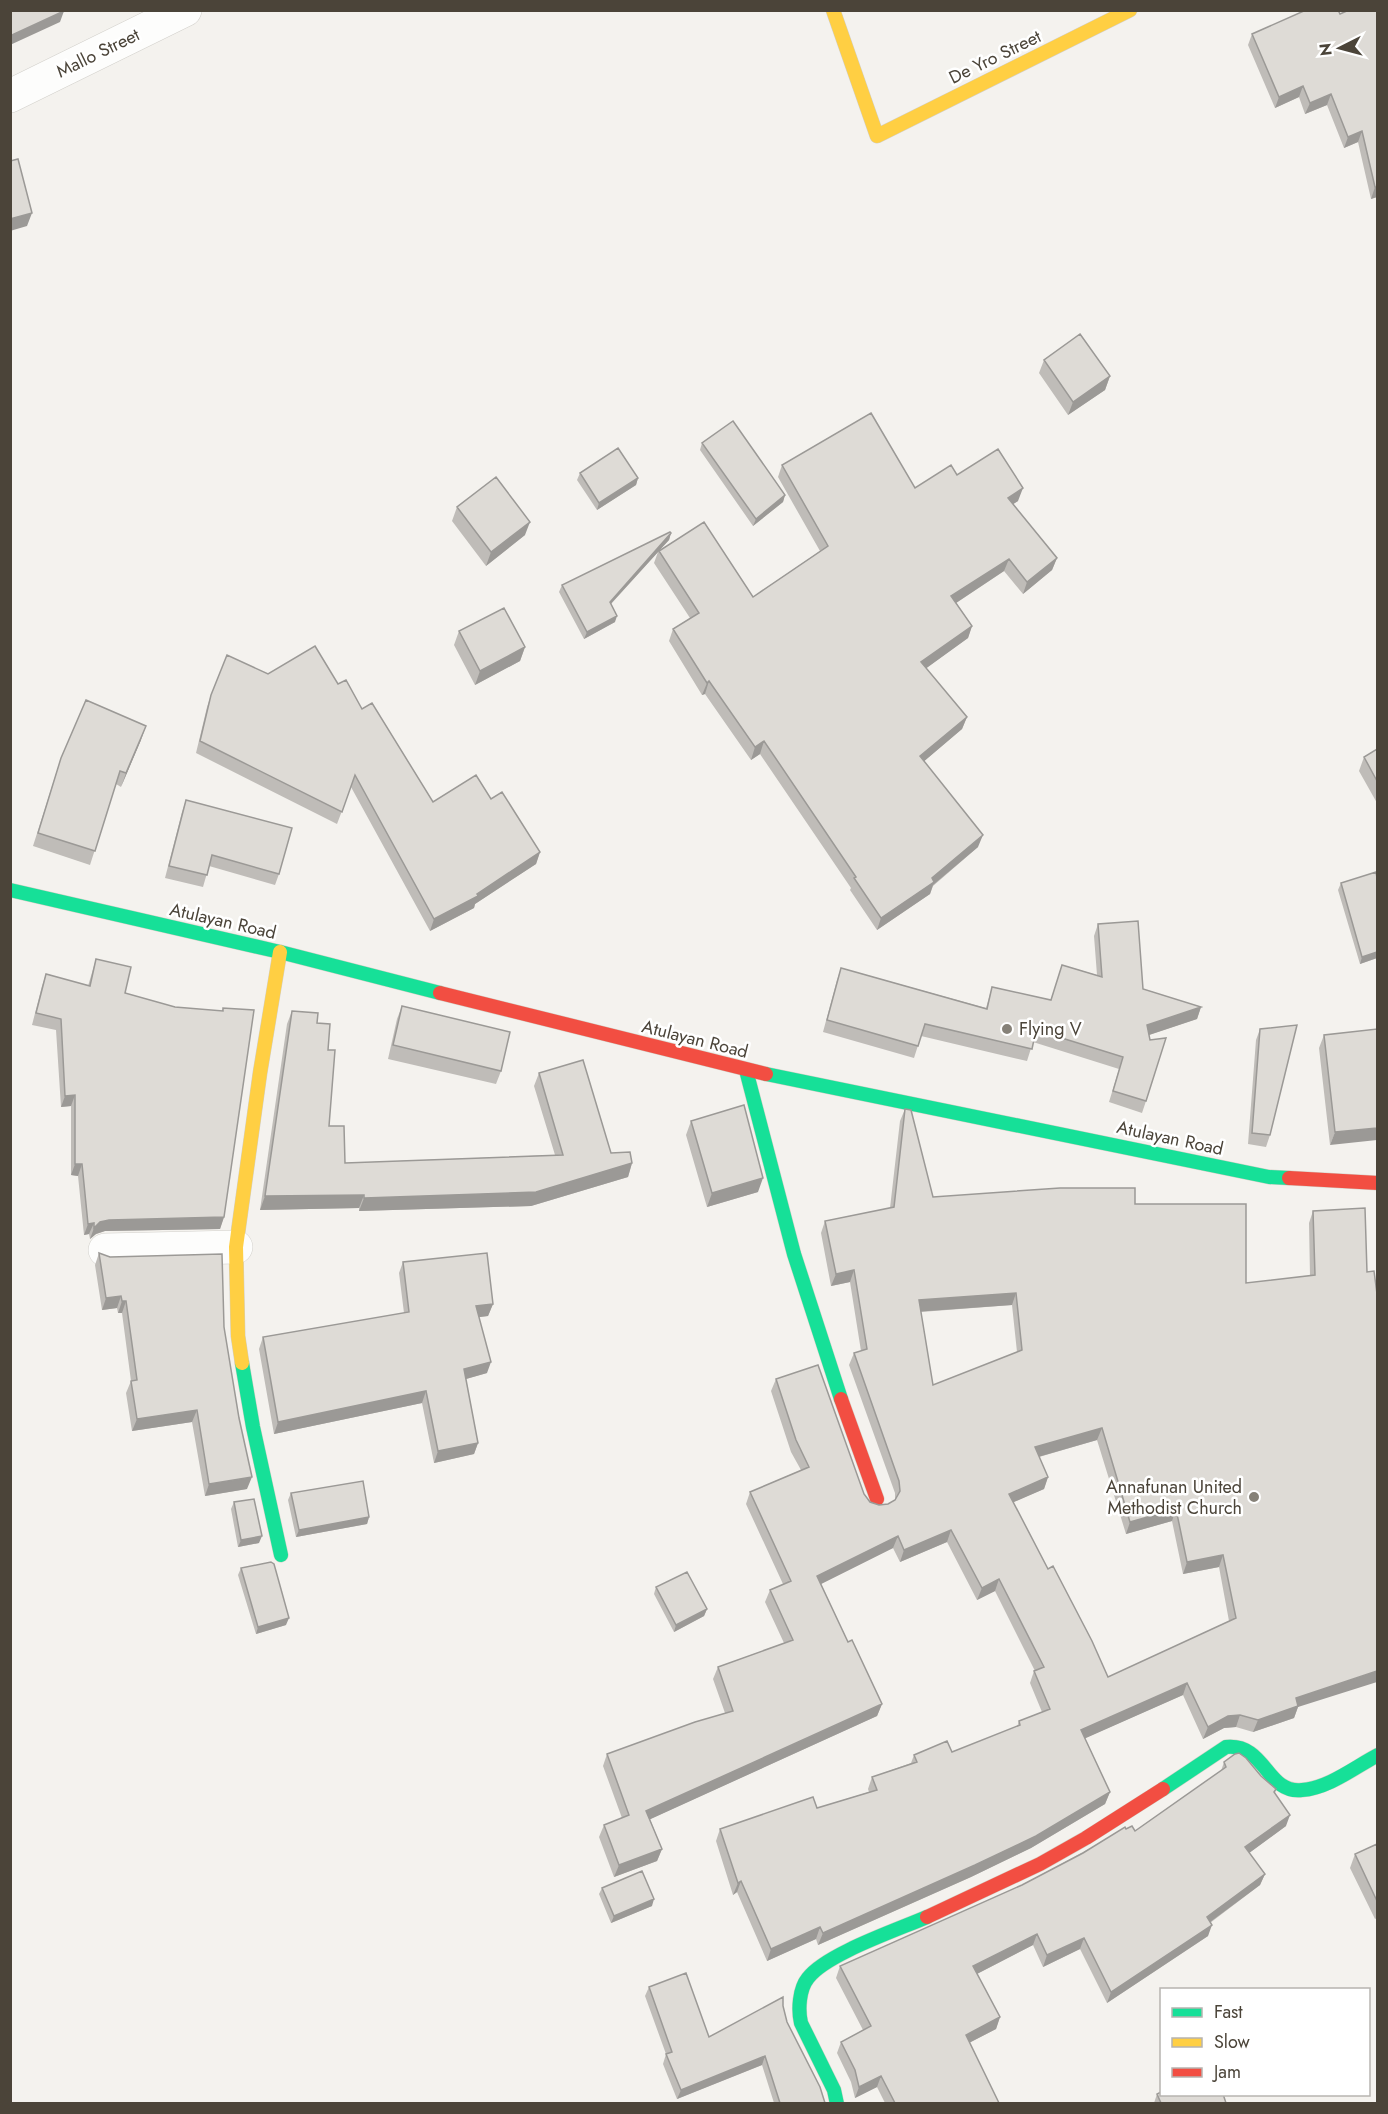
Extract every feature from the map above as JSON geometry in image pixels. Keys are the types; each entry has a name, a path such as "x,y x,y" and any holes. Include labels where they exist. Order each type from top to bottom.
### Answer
{"street":[{"name":"Mallo Street","path":"10,96 185,10"},
{"name":"De Yro Street","path":"833,10 877,136 1130,10"},
{"name":"Atulayan Road","path":"10,890 280,952 746,1070 1269,1177 1377,1183"},
{"path":"280,952 260,1073 236,1247 238,1336 253,1427 281,1555"},
{"path":"746,1070 794,1254 826,1356 877,1499"},
{"path":"105,1250 236,1247"},
{"path":"837,2103 834,2090 801,2023 798,2011 807,1980 822,1963 990,1889 1070,1848 1225,1747 1244,1747 1252,1752 1271,1775 1286,1787 1298,1791 1319,1785 1377,1755"}],"building":[{"path":"10,10 64,11 12,35 10,33"},
{"path":"1306,10 1338,10 1340,14 1349,10 1377,10 1377,187 1375,187 1362,131 1348,137 1331,94 1310,103 1303,86 1279,97 1252,34"},
{"path":"18,159 32,213 10,219 10,161"},
{"path":"1080,334 1110,376 1073,402 1044,360"},
{"path":"871,413 915,488 951,465 957,475 998,449 1023,488 1008,498 1057,558 1027,582 1009,559 951,596 972,626 921,662 967,717 920,756 983,835 932,878 934,882 881,918 764,741 755,747 709,681 707,683 673,629 699,613 659,551 704,522 753,597 828,546 782,465"},
{"path":"733,421 785,495 756,519 702,443"},
{"path":"618,448 638,478 599,503 580,473"},
{"path":"496,477 530,522 491,552 457,507"},
{"path":"670,532 610,602 617,616 587,632 562,585"},
{"path":"504,608 525,647 480,671 459,631"},
{"path":"315,646 338,684 346,680 362,709 372,703 433,802 476,775 491,799 502,792 540,852 477,894 478,896 434,919 355,775 342,812 200,741 211,695 227,655 268,674"},
{"path":"86,700 146,726 126,773 120,771 95,851 38,833 61,758"},
{"path":"1377,749 1377,781 1364,757"},
{"path":"186,800 292,828 279,874 212,855 207,875 169,866"},
{"path":"1376,872 1377,952 1362,957 1341,883"},
{"path":"1138,921 1143,989 1201,1007 1147,1025 1150,1040 1166,1038 1146,1101 1113,1091 1123,1057 1036,1030 1032,1049 925,1024 918,1046 827,1020 841,968 987,1009 992,987 1051,1000 1062,965 1102,977 1098,924"},
{"path":"96,959 131,967 125,993 175,1007 223,1011 223,1008 254,1010 224,1217 109,1220 100,1222 94,1228 94,1223 88,1224 82,1164 75,1164 75,1095 65,1096 61,1019 36,1013 46,974 90,986"},
{"path":"402,1006 510,1032 501,1071 393,1045"},
{"path":"292,1011 318,1013 317,1023 330,1024 328,1050 335,1050 329,1126 344,1126 345,1163 563,1155 539,1073 583,1060 611,1153 630,1152 632,1163 536,1192 364,1198 364,1195 265,1196"},
{"path":"1297,1025 1270,1135 1252,1133 1260,1029"},
{"path":"1377,1029 1377,1128 1335,1132 1324,1035"},
{"path":"744,1105 763,1178 712,1193 691,1121"},
{"path":"905,1109 911,1110 933,1197 1060,1188 1135,1188 1135,1204 1246,1204 1246,1283 1315,1275 1313,1211 1365,1208 1367,1272 1374,1271 1377,1294 1377,1671 1296,1698 1298,1706 1258,1720 1240,1715 1228,1716 1208,1727 1187,1683 1081,1730 1110,1792 1036,1836 975,1865 823,1933 820,1927 771,1949 741,1881 738,1883 720,1829 813,1797 817,1808 877,1790 872,1777 917,1762 914,1755 947,1741 952,1752 1020,1725 1019,1721 1050,1709 1034,1671 1044,1667 999,1579 982,1588 951,1530 904,1550 898,1536 817,1576 848,1642 852,1640 882,1704 646,1811 662,1849 619,1865 604,1825 629,1815 607,1754 695,1722 733,1711 718,1667 793,1640 770,1590 791,1581 750,1492 809,1467 796,1440 776,1379 818,1365 864,1494 870,1502 879,1505 895,1500 900,1491 899,1481 854,1353 867,1349 854,1270 836,1274 825,1221 894,1207","holes":["1016,1293 1022,1350 933,1385 919,1300","1102,1428 1130,1522 1176,1509 1187,1562 1223,1555 1236,1618 1108,1677 1053,1566 1048,1569 1009,1494 1048,1477 1035,1447"]},
{"path":"99,1253 110,1257 222,1254 224,1327 239,1418 252,1477 209,1484 197,1410 137,1419 131,1381 137,1380 126,1301 122,1301 121,1296 106,1298"},
{"path":"487,1253 493,1304 476,1306 491,1362 464,1369 478,1443 438,1451 426,1391 278,1422 263,1337 409,1312 403,1262"},
{"path":"363,1481 369,1517 299,1530 291,1493"},
{"path":"254,1499 262,1536 241,1540 234,1502"},
{"path":"271,1562 274,1564 289,1618 258,1627 241,1568"},
{"path":"687,1572 707,1609 676,1625 656,1587"},
{"path":"1239,1753 1276,1789 1274,1792 1290,1815 1245,1847 1265,1874 1207,1917 1212,1925 1111,1992 1084,1938 1047,1955 1037,1934 973,1966 1000,2017 966,2035 999,2103 895,2103 881,2076 859,2087 855,2070 841,2042 871,2026 840,1966 1022,1885 1083,1853 1125,1827 1126,1829 1132,1826 1135,1831 1226,1767 1224,1762"},
{"path":"1377,1844 1377,1901 1355,1854"},
{"path":"642,1871 654,1899 614,1916 602,1888"},
{"path":"686,1973 709,2037 783,1997 787,2022 820,2087 825,2103 780,2103 765,2056 681,2090 666,2054 672,2052 649,1987"},
{"path":"1160,2092 1160,2096 1224,2096 1226,2103 1161,2103 1157,2094"}],"traffic: fast":[{"path":"10,890 280,952 440,993"},
{"path":"746,1070 794,1254 841,1399"},
{"path":"766,1074 1269,1177 1289,1178"},
{"path":"242,1363 253,1427 281,1555"},
{"path":"1163,1789 1226,1747 1239,1748 1250,1753 1281,1784 1290,1789 1302,1790 1332,1781 1378,1755"},
{"path":"837,2104 834,2090 801,2023 800,2000 805,1983 817,1969 830,1960 927,1917"}],"traffic: slow":[{"path":"833,10 877,136 1130,10"},
{"path":"242,1363 238,1336 236,1247 260,1073 280,952"}],"traffic: jam":[{"path":"440,993 766,1074"},
{"path":"1289,1178 1378,1183"},
{"path":"841,1399 877,1499"},
{"path":"927,1917 1040,1864 1163,1789"}],"place":[{"name":"Flying V","path":"1007,1029"},
{"name":"Annafunan United Methodist Church","path":"1254,1497"}]}
